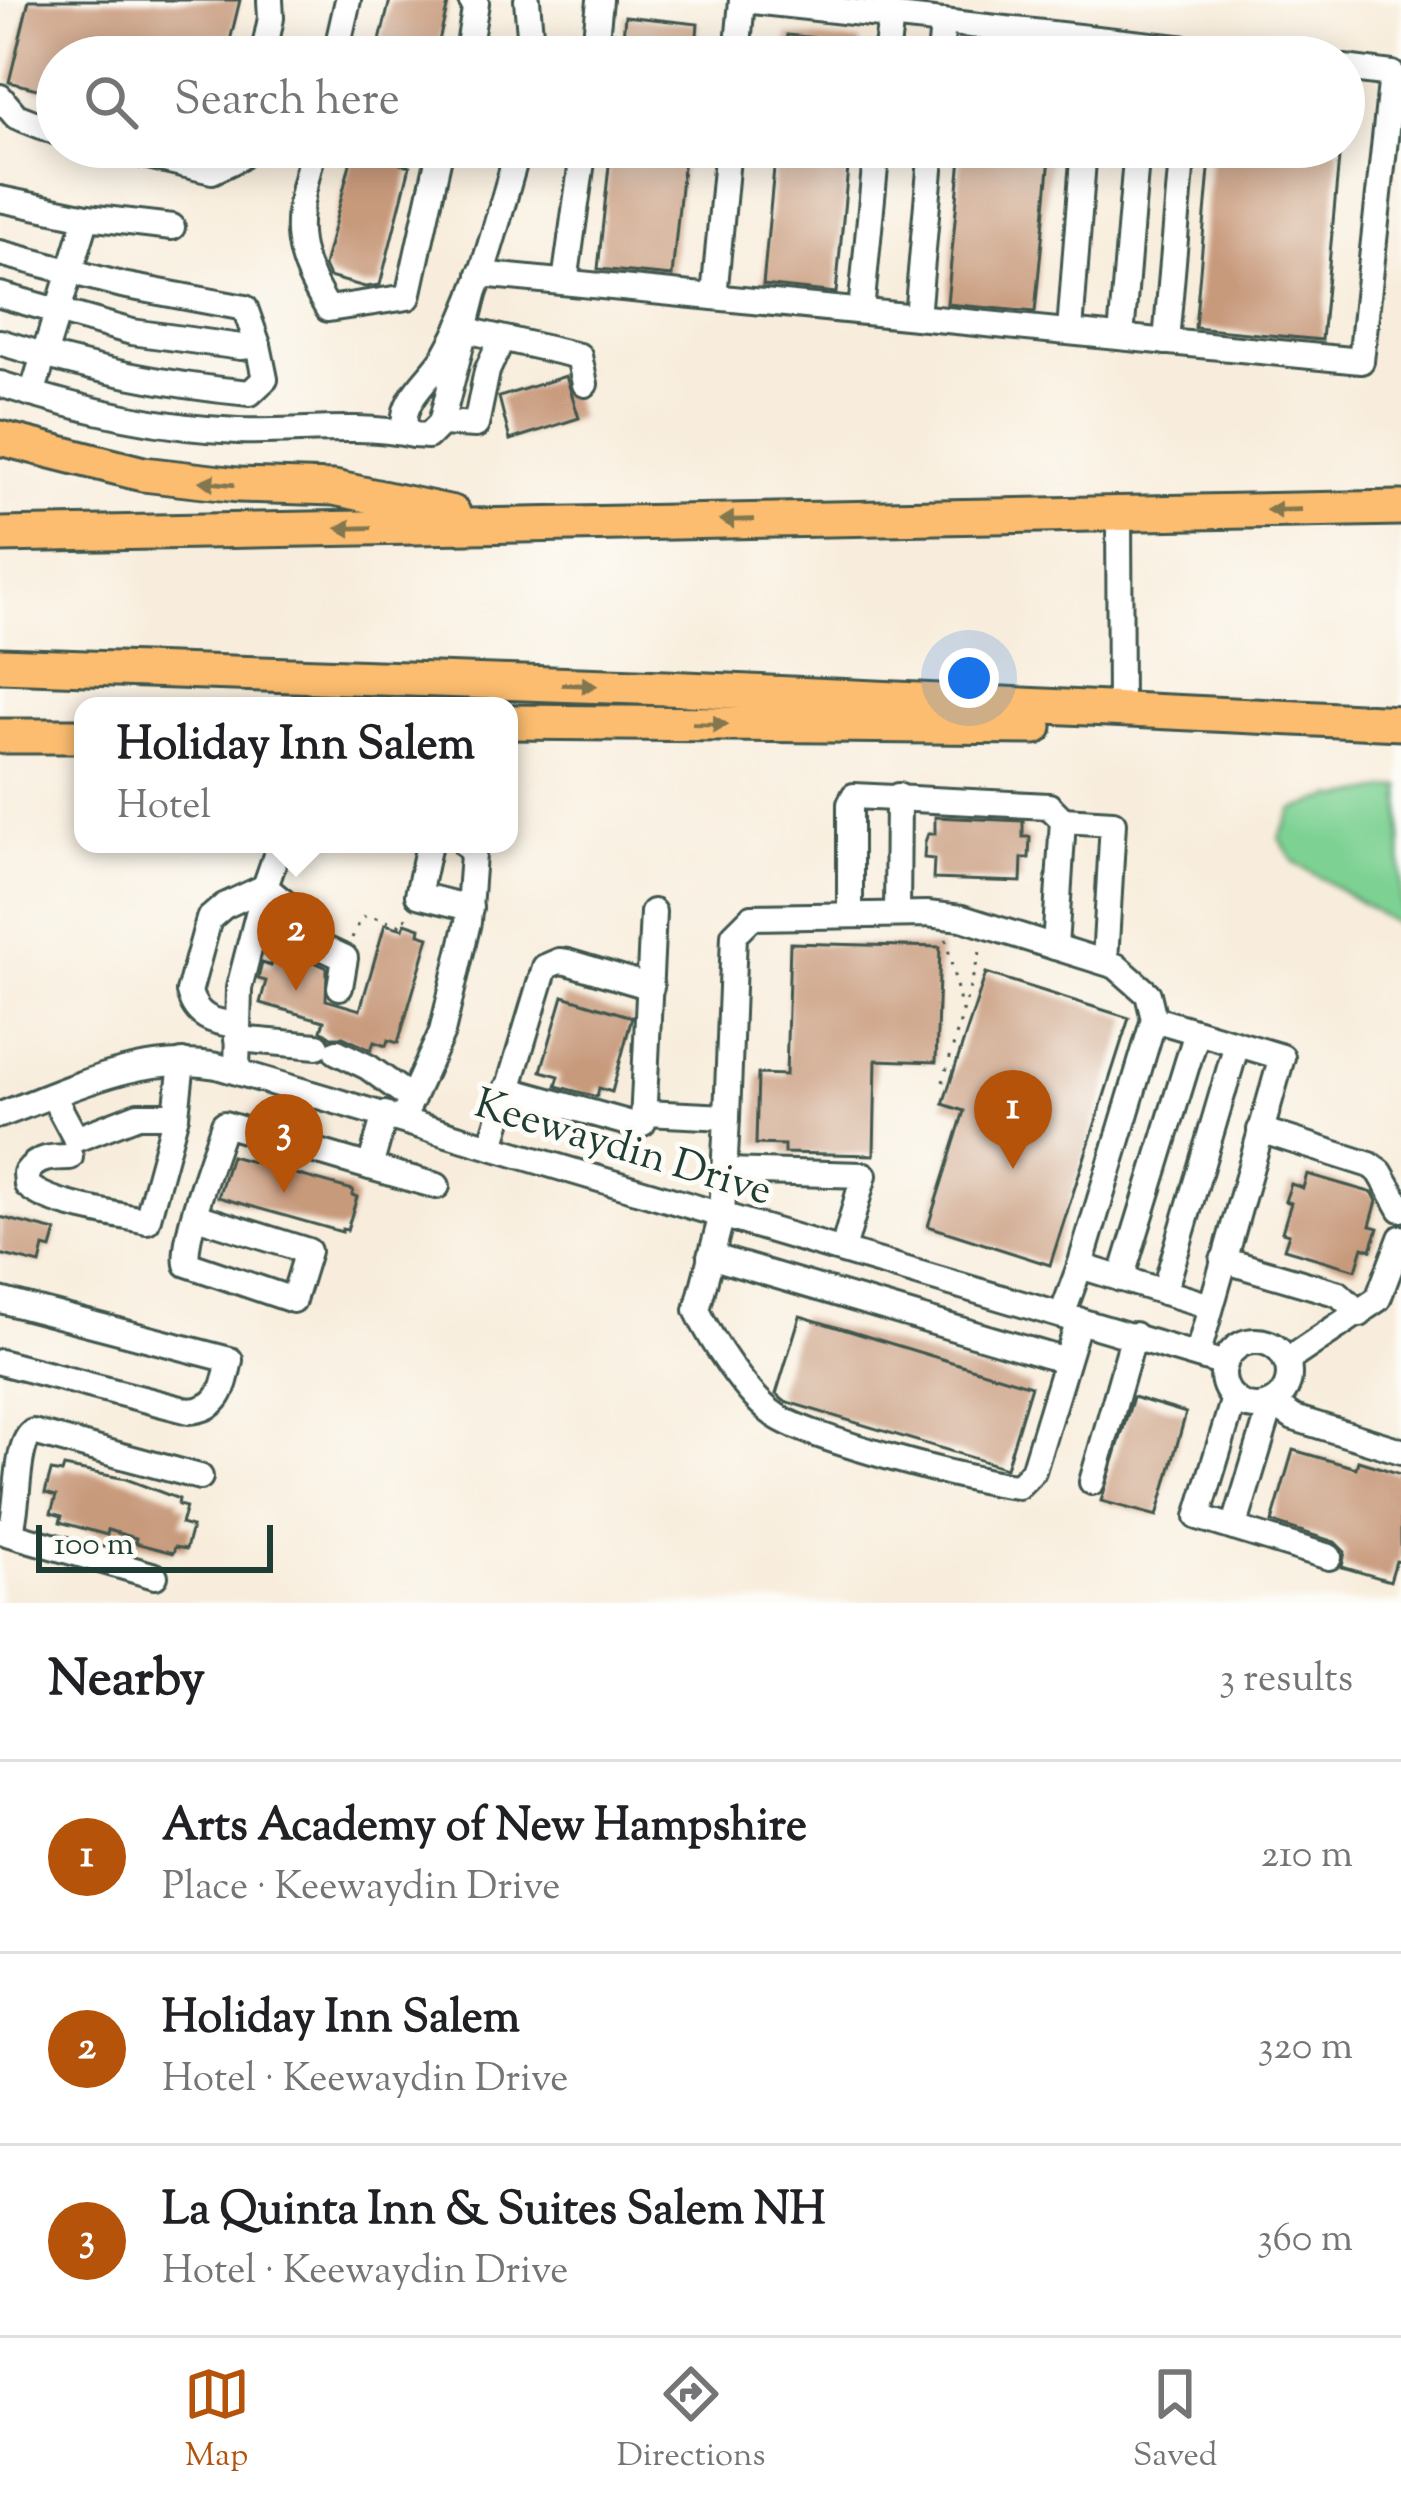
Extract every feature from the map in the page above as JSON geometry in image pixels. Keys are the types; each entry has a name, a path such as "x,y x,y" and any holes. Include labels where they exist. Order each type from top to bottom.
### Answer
{"highway":[{"path":"0,438 143,474 238,485 334,488 513,525"},
{"path":"0,535 1401,508"},
{"path":"0,665 690,689 1400,723"},
{"path":"518,722 1026,727 1400,723"},
{"path":"0,736 74,736"},
{"path":"0,747 74,736"}],"street":[{"path":"267,36 270,0"},
{"path":"340,36 348,0"},
{"path":"470,36 476,3 471,0"},
{"path":"527,0 530,36"},
{"path":"596,36 599,0"},
{"path":"739,36 743,0 1026,36"},
{"path":"889,36 891,16"},
{"path":"942,36 943,22"},
{"path":"477,282 565,282 1361,362 1392,74 1365,71"},
{"path":"0,98 16,116 36,124"},
{"path":"309,168 295,226 307,273 328,309 408,297 436,168"},
{"path":"0,383 105,414 199,428 273,432 349,427 428,436 441,423 512,168"},
{"path":"565,282 581,168"},
{"path":"714,297 726,168"},
{"path":"861,311 875,168"},
{"path":"917,317 930,168"},
{"path":"1070,331 1082,168"},
{"path":"1121,337 1135,168"},
{"path":"1166,342 1181,168"},
{"path":"0,199 88,217 172,227"},
{"path":"32,394 88,217"},
{"path":"0,253 163,293 235,304 250,315 265,379 250,393 151,381 0,342"},
{"path":"414,435 403,415 449,350 477,282"},
{"path":"0,295 181,340 258,346"},
{"path":"466,330 579,356 585,384"},
{"path":"441,423 476,425 487,371 500,340"},
{"path":"349,427 415,396"},
{"path":"1119,513 1120,709"},
{"path":"850,914 850,804 854,796 1049,806 1063,820 1113,823 1105,961"},
{"path":"897,914 898,796"},
{"path":"1054,947 1063,820"},
{"path":"237,1071 228,1028 277,853"},
{"path":"426,853 418,895 470,908"},
{"path":"370,1166 442,1032 470,908 472,853"},
{"path":"265,887 286,904 304,939 345,958 340,987"},
{"path":"265,887 224,906 209,919 189,992 192,1002 228,1028 327,1049 368,1067 400,1111"},
{"path":"506,1089 635,1125 644,1123 653,912"},
{"path":"850,914 941,915 988,926 1105,961 1148,994 1154,1019 1079,1266 1066,1361 1027,1481 1018,1486 931,1467 794,1426 764,1407 697,1310 722,1215 734,934 752,917 850,914"},
{"path":"490,1146 540,976 551,963 567,962 651,987"},
{"path":"1154,1019 1282,1057 1198,1353"},
{"path":"70,1157 31,1165 27,1185 57,1200 147,1221 192,1063 228,1028"},
{"path":"1121,1279 1197,1032"},
{"path":"1164,1292 1237,1044"},
{"name":"Keewaydin Drive","path":"0,1115 121,1071 192,1063 237,1071 400,1111 490,1146 1225,1364"},
{"path":"53,1096 76,1138 138,1114 176,1115"},
{"path":"646,1113 727,1117"},
{"path":"196,1216 308,1251 293,1300 187,1264 185,1255 196,1216 224,1124 437,1186"},
{"path":"1260,1130 1370,1165 1401,1209"},
{"path":"725,1171 864,1175 843,1250"},
{"path":"1286,1361 1360,1314 1385,1288 1401,1238"},
{"path":"710,1256 1066,1361"},
{"path":"1223,1260 1339,1294 1360,1314"},
{"path":"1079,1266 1210,1306"},
{"path":"0,1300 230,1360 218,1399 189,1411 0,1362"},
{"path":"1092,1482 1134,1335"},
{"path":"1234,1528 1272,1403 1288,1380 1286,1361 1274,1346 1255,1341 1236,1347 1225,1364 1224,1382 1234,1398 1252,1406 1272,1403 1294,1418 1401,1451"},
{"path":"1234,1398 1198,1517 1329,1557"},
{"path":"155,1576 5,1532 18,1510 23,1442 33,1432 200,1477"}],"path":[{"path":"345,958 361,919 369,916 403,926 418,895"},
{"path":"941,915 963,1013"},
{"path":"943,1082 988,926"}],"green space":[{"path":"1401,786 1401,927 1294,862 1279,838 1293,810 1335,796"}],"building":[{"path":"29,0 240,0 231,36 36,36 36,89 9,82"},
{"path":"390,0 449,0 440,36 381,36"},
{"path":"625,16 698,24 697,36 623,36"},
{"path":"349,168 409,168 380,285 365,287 329,277 324,266"},
{"path":"609,168 683,168 672,276 598,269"},
{"path":"774,168 848,168 836,293 763,285"},
{"path":"960,168 1049,168 1035,312 947,304"},
{"path":"1209,168 1338,168 1322,340 1195,328"},
{"path":"566,376 579,418 510,440 499,397"},
{"path":"935,817 1023,821 1023,837 1030,837 1029,858 1022,858 1021,882 933,879 934,859 924,858 928,834 935,834"},
{"path":"405,923 429,937 398,1043 374,1042 371,1050 343,1037 331,1037 321,1030 324,1021 260,1003 266,981 258,979 262,963 271,966 280,938 297,954 327,968 326,1000 360,1010 385,924 403,929"},
{"path":"790,943 940,947 936,1062 876,1060 874,1155 784,1153 784,1145 756,1144 758,1074 786,1075"},
{"path":"986,973 1129,1018 1050,1265 928,1226 964,1111 943,1104"},
{"path":"563,996 632,1017 612,1092 599,1088 597,1097 556,1086 559,1076 541,1071"},
{"path":"231,1156 353,1190 357,1197 347,1230 218,1197"},
{"path":"1307,1174 1373,1193 1377,1201 1370,1226 1378,1228 1371,1250 1363,1247 1356,1270 1284,1249 1289,1234 1282,1232 1291,1203 1285,1201 1291,1184 1303,1188"},
{"path":"0,1217 56,1231 51,1249 44,1247 40,1264 0,1254"},
{"path":"800,1316 1031,1386 1006,1468 784,1401 776,1394"},
{"path":"1133,1397 1186,1413 1157,1516 1101,1501"},
{"path":"1293,1450 1356,1468 1358,1461 1401,1474 1401,1562 1396,1561 1390,1581 1342,1567 1345,1552 1335,1542 1272,1522"},
{"path":"64,1467 126,1479 179,1499 178,1505 186,1507 181,1524 192,1527 186,1549 175,1547 173,1553 108,1530 107,1535 60,1522 62,1516 51,1513 56,1496 45,1493 51,1471 62,1473"}],"place":[{"name":"Holiday Inn Salem","path":"296,991"},
{"name":"Arts Academy of New Hampshire","path":"1013,1169"},
{"name":"La Quinta Inn & Suites Salem NH","path":"284,1193"}]}
